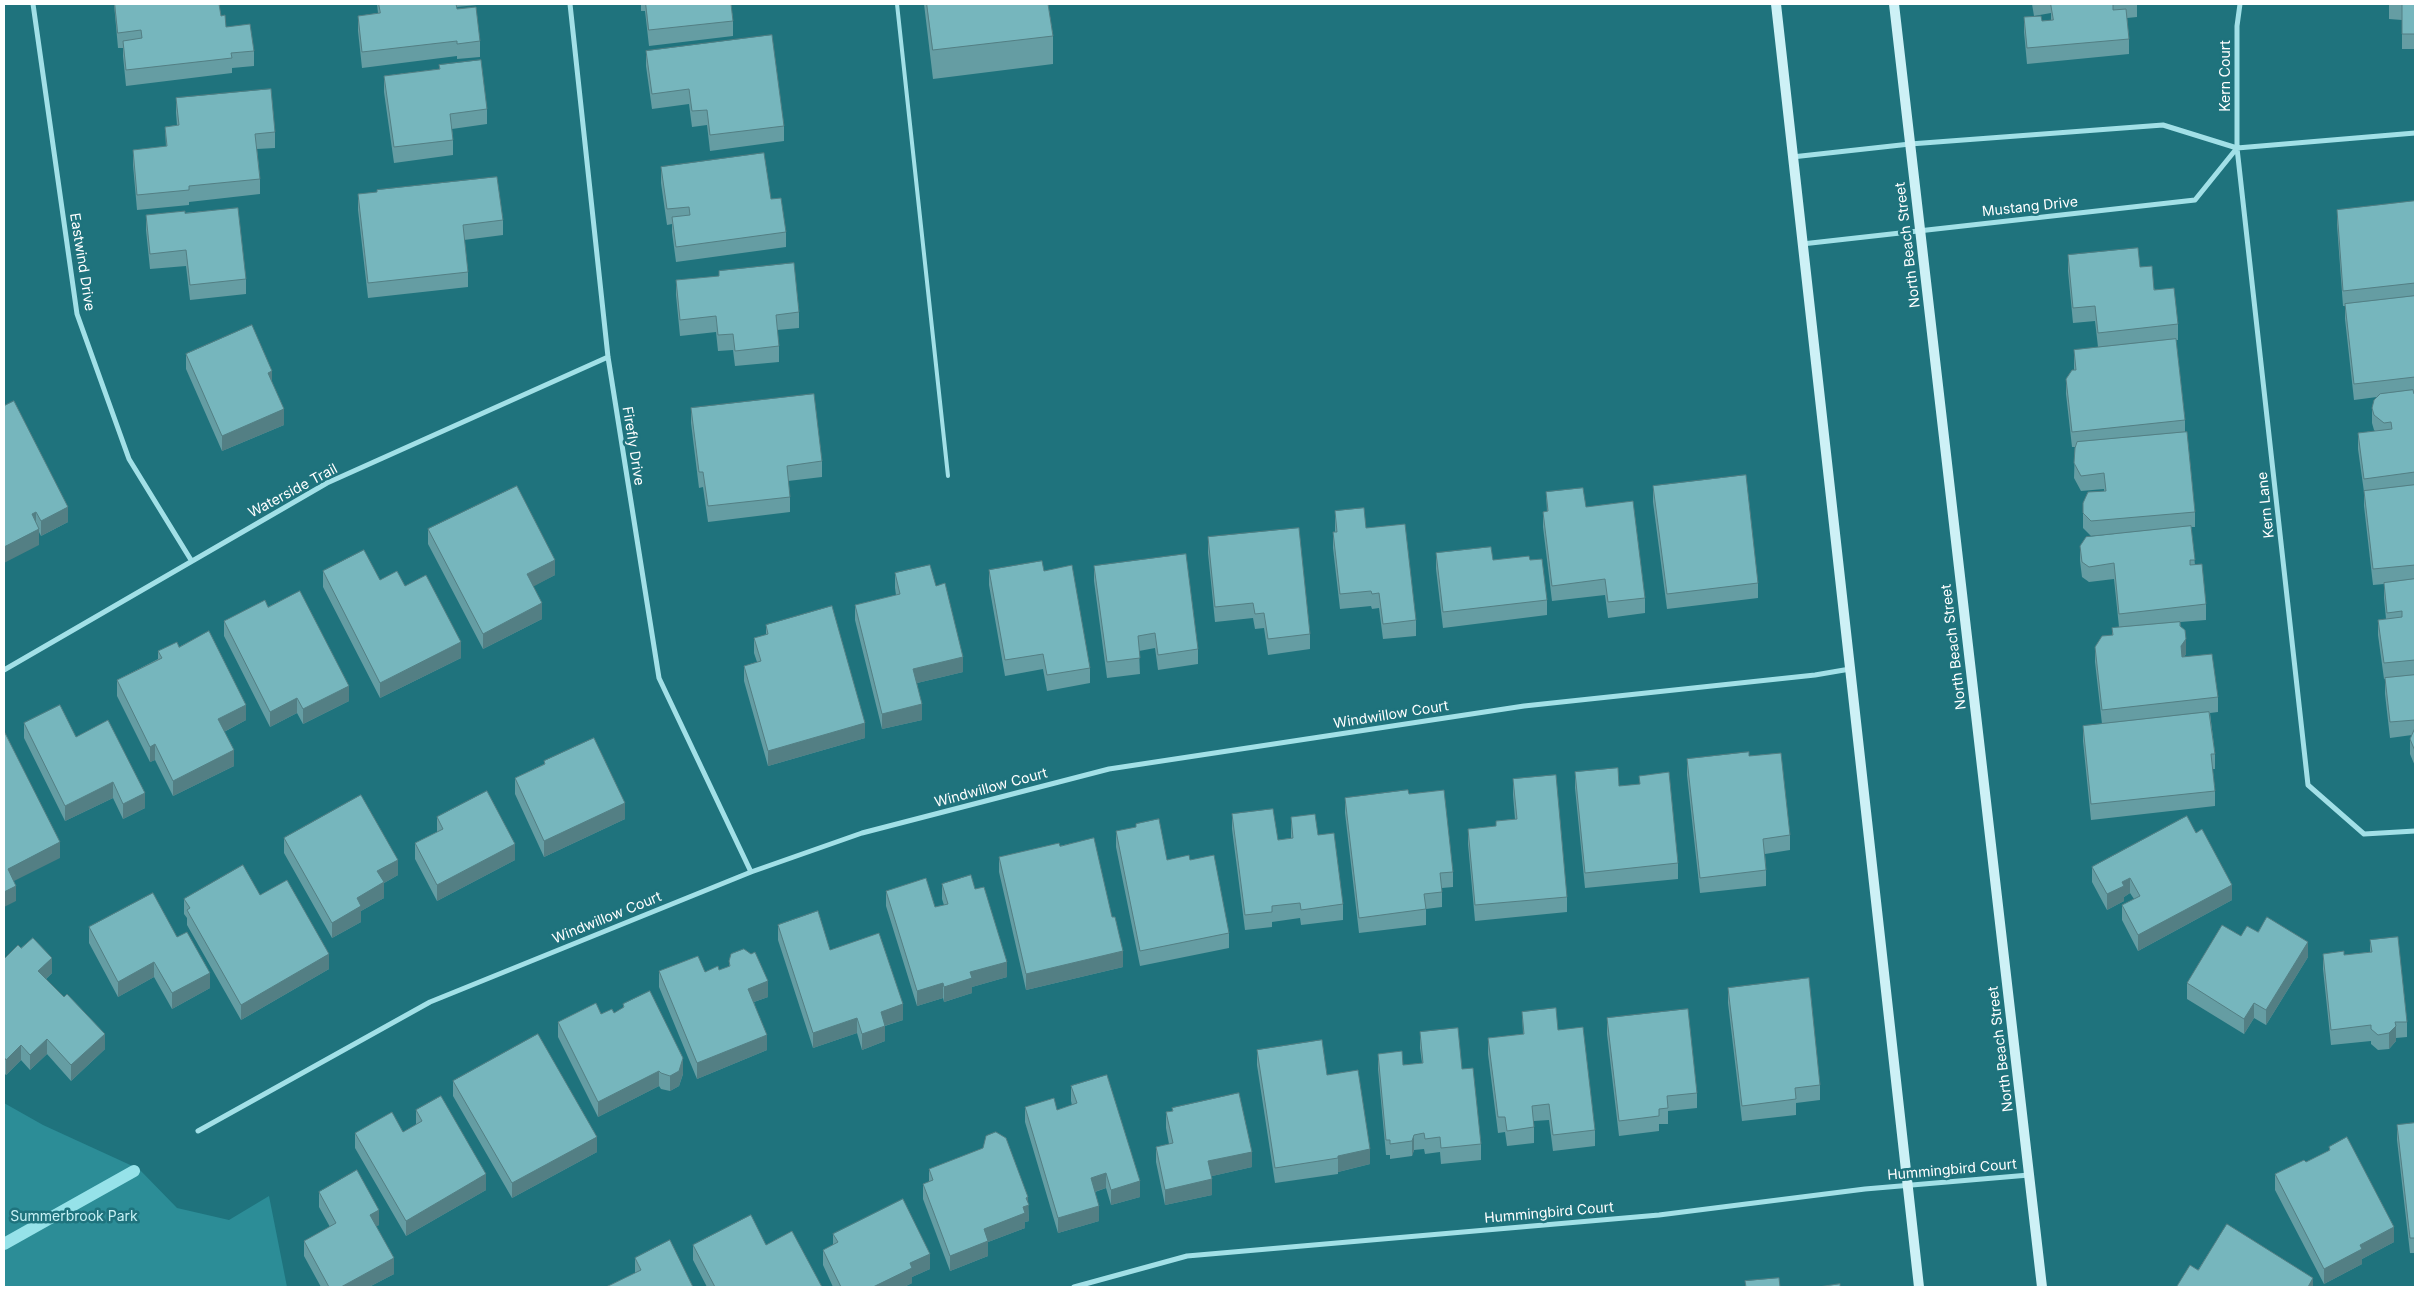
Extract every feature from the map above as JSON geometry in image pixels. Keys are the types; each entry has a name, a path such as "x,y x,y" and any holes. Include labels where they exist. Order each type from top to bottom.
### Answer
{"main road":[{"path":"1776,4 1919,1287"},
{"name":"North Beach Street","path":"1894,4 2042,1287"}],"street":[{"name":"Eastwind Drive","path":"33,4 77,314 129,459 191,560"},
{"name":"Firefly Drive","path":"570,4 608,357 659,678 751,872"},
{"name":"Kern Court","path":"2238,148 2237,26 2240,4"},
{"path":"1792,157 1910,144 2163,125 2238,148 2415,133"},
{"name":"Mustang Drive","path":"1802,244 2194,200 2238,148"},
{"name":"Kern Lane","path":"2238,148 2308,785 2364,834 2415,831"},
{"name":"Waterside Trail","path":"4,670 191,560 327,483 608,357"},
{"name":"Windwillow Court","path":"198,1131 430,1002 751,872 862,833 1108,769 1524,706 1815,675 1850,669"},
{"name":"Hummingbird Court","path":"1074,1287 1188,1256 1658,1215 1908,1185 2029,1175"}],"lane":[{"path":"897,4 948,476"}],"green space":[{"name":"Summerbrook Park","path":"4,1103 43,1125 139,1169 177,1208 229,1220 269,1196 287,1287 4,1287"}],"building":[{"path":"115,4 219,4 221,16 225,15 226,27 250,24 254,51 231,53 232,58 126,70 123,41 142,38 141,30 118,33"},
{"path":"379,4 456,4 457,9 476,7 480,41 457,44 457,41 362,52 358,16 380,13"},
{"path":"646,4 731,4 733,21 649,30"},
{"path":"927,4 1048,4 1053,36 933,50"},
{"path":"2051,4 2113,4 2113,10 2126,9 2129,39 2027,48 2024,17 2041,16 2042,21 2053,20"},
{"path":"2402,4 2415,4 2415,34 2402,34"},
{"path":"772,35 784,126 710,135 707,110 692,111 689,89 652,94 646,51"},
{"path":"481,60 487,109 450,114 453,140 394,147 384,76 440,69 439,65"},
{"path":"271,89 275,132 255,134 260,179 189,186 189,190 137,195 133,150 167,146 165,127 179,125 176,98"},
{"path":"764,153 771,199 781,198 786,232 676,247 672,217 690,215 689,207 667,209 661,167"},
{"path":"497,177 503,220 463,225 468,272 368,283 358,194 377,192 377,190"},
{"path":"2415,201 2415,283 2343,291 2337,210"},
{"path":"238,208 246,279 190,285 186,250 150,254 146,215"},
{"path":"2138,248 2140,267 2152,266 2154,290 2174,288 2178,324 2098,333 2095,306 2073,308 2068,255"},
{"path":"794,263 799,312 776,315 779,346 735,351 733,334 718,335 716,316 680,320 676,280 719,276 719,271"},
{"path":"2415,296 2415,377 2354,384 2345,304"},
{"path":"252,325 272,371 268,373 284,409 222,436 186,354"},
{"path":"2176,339 2185,420 2072,432 2066,379 2072,370 2076,370 2074,350"},
{"path":"2413,390 2415,394 2415,472 2364,479 2358,433 2392,429 2391,422 2384,423 2374,415 2372,408 2374,400 2380,394"},
{"path":"814,394 822,461 787,466 790,497 708,506 703,472 699,472 691,408"},
{"path":"14,401 68,507 41,521 36,512 32,514 39,529 4,547 4,406"},
{"path":"2187,432 2195,512 2091,521 2083,513 2083,503 2088,492 2106,491 2104,473 2081,476 2074,463 2077,442"},
{"path":"1746,475 1758,583 1667,594 1653,486"},
{"path":"2415,485 2415,565 2373,569 2364,491"},
{"path":"517,486 555,560 527,574 542,603 483,634 428,529"},
{"path":"1583,488 1586,507 1633,501 1645,598 1608,602 1605,579 1552,586 1543,512 1548,511 1546,492"},
{"path":"1364,508 1366,528 1405,524 1416,620 1383,624 1379,593 1372,594 1371,591 1340,594 1333,532 1337,532 1335,511"},
{"path":"2191,526 2195,560 2190,560 2190,565 2202,564 2206,604 2119,614 2114,563 2089,567 2082,562 2080,546 2086,537"},
{"path":"1299,528 1310,634 1268,639 1264,613 1255,614 1253,603 1215,607 1208,537"},
{"path":"1491,547 1493,560 1529,556 1530,560 1542,559 1547,600 1443,612 1436,553"},
{"path":"364,550 380,580 397,571 405,586 426,575 461,642 380,683 323,571"},
{"path":"1186,554 1198,649 1158,655 1155,633 1138,636 1140,658 1107,662 1094,566"},
{"path":"1042,561 1044,571 1072,565 1090,668 1047,675 1043,654 1005,660 989,570"},
{"path":"930,565 936,586 945,583 963,657 913,669 922,704 882,714 855,605 900,594 895,573"},
{"path":"2415,579 2415,660 2384,663 2378,620 2402,617 2402,611 2387,613 2384,583"},
{"path":"300,591 349,686 303,709 297,698 270,712 224,621 265,600 268,607"},
{"path":"832,606 865,723 768,751 744,666 761,661 754,638 768,634 766,625"},
{"path":"2180,622 2180,626 2185,630 2186,639 2181,646 2182,657 2212,654 2218,697 2102,710 2095,647 2102,636 2113,635 2112,628"},
{"path":"209,631 246,705 218,719 234,750 173,781 155,744 150,747 117,680 162,658 158,651 177,642 179,647"},
{"path":"2415,675 2415,720 2390,722 2385,678"},
{"path":"60,705 76,737 108,720 145,793 123,804 113,782 65,806 24,723"},
{"path":"2209,712 2215,754 2211,754 2215,791 2091,804 2083,726"},
{"path":"2415,729 2415,751 2410,739"},
{"path":"4,731 60,842 8,869 16,886 4,892"},
{"path":"594,738 625,803 544,841 515,778 545,764 544,761"},
{"path":"1749,752 1749,756 1781,753 1790,835 1763,839 1766,870 1700,878 1687,759"},
{"path":"1618,768 1619,786 1640,784 1639,776 1669,772 1678,863 1585,873 1575,772"},
{"path":"1556,775 1567,897 1475,905 1468,829 1496,826 1496,821 1517,819 1513,779"},
{"path":"1408,790 1409,794 1444,790 1453,872 1440,873 1442,892 1424,894 1426,909 1359,918 1345,798"},
{"path":"487,791 515,844 437,885 415,843 443,829 437,817"},
{"path":"361,795 398,860 377,871 384,882 357,898 361,906 332,923 284,838"},
{"path":"1273,809 1278,840 1293,838 1291,817 1315,814 1318,835 1334,833 1343,904 1301,910 1300,903 1272,906 1272,912 1245,915 1232,814"},
{"path":"2187,816 2196,833 2202,829 2232,885 2138,935 2122,905 2140,896 2130,878 2122,882 2124,886 2107,894 2092,867"},
{"path":"1159,819 1167,860 1189,855 1190,860 1214,855 1229,933 1140,951 1116,831 1136,827 1136,824"},
{"path":"1094,838 1112,917 1115,917 1123,951 1026,974 999,857 1059,843 1060,846"},
{"path":"243,865 260,895 287,880 329,954 241,1005 187,910 190,908 184,899"},
{"path":"971,875 975,889 984,887 1007,962 970,972 972,978 944,987 943,983 917,991 886,891 926,878 935,907 948,904 942,884"},
{"path":"153,893 177,937 187,932 210,973 172,993 154,962 118,982 89,927"},
{"path":"818,911 830,950 879,933 903,1004 881,1012 885,1026 862,1034 857,1018 813,1033 778,925"},
{"path":"2267,917 2308,942 2266,1010 2254,1003 2244,1019 2187,983 2222,925 2241,936 2247,926 2258,932"},
{"path":"2398,937 2407,1022 2395,1022 2396,1026 2389,1033 2378,1035 2371,1029 2371,1025 2331,1030 2323,954 2344,951 2344,955 2372,952 2370,940"},
{"path":"33,938 52,958 38,971 64,997 67,994 105,1034 71,1065 47,1039 30,1055 21,1045 6,1060 4,1057 4,959 18,945 21,948"},
{"path":"744,949 751,954 755,952 768,981 748,989 767,1035 697,1063 659,971 698,956 705,972 718,966 719,970 730,966 731,954"},
{"path":"1809,978 1820,1085 1795,1088 1796,1099 1742,1106 1728,988"},
{"path":"650,991 683,1058 679,1071 670,1076 659,1071 598,1102 558,1022 596,1003 601,1014 612,1009 614,1013 624,1007 623,1004"},
{"path":"1556,1008 1558,1030 1583,1027 1595,1130 1553,1135 1549,1104 1532,1106 1534,1127 1507,1131 1505,1117 1498,1117 1488,1038 1524,1034 1522,1012"},
{"path":"1688,1009 1697,1093 1667,1096 1668,1108 1659,1109 1659,1116 1619,1121 1607,1018"},
{"path":"1458,1028 1462,1069 1473,1068 1481,1144 1441,1148 1440,1137 1425,1139 1424,1133 1414,1135 1412,1141 1390,1144 1390,1140 1386,1140 1378,1054 1402,1051 1403,1065 1423,1063 1420,1032"},
{"path":"538,1034 597,1137 512,1183 453,1081"},
{"path":"1322,1040 1327,1075 1358,1070 1370,1149 1338,1156 1338,1158 1275,1168 1257,1050"},
{"path":"1107,1075 1140,1181 1111,1190 1106,1173 1091,1178 1099,1206 1058,1218 1025,1107 1054,1098 1057,1110 1077,1103 1071,1086"},
{"path":"1239,1093 1252,1152 1208,1161 1212,1179 1165,1190 1156,1147 1173,1143 1166,1112 1173,1111 1172,1108"},
{"path":"441,1096 486,1174 406,1221 355,1133 392,1112 403,1132 422,1121 416,1110"},
{"path":"2415,1123 2415,1238 2410,1238 2397,1125"},
{"path":"996,1132 1006,1138 1028,1197 1026,1198 1029,1205 1023,1207 1025,1213 984,1229 988,1241 950,1256 923,1184 933,1180 929,1169 983,1148 986,1136"},
{"path":"2347,1137 2394,1227 2360,1245 2362,1249 2324,1269 2275,1174 2330,1150 2329,1147"},
{"path":"357,1170 379,1210 370,1215 394,1258 341,1287 329,1287 304,1241 336,1223 319,1192"},
{"path":"903,1199 930,1254 910,1263 912,1268 873,1287 841,1287 823,1250 838,1242 833,1234"},
{"path":"751,1215 766,1245 792,1231 822,1287 715,1287 693,1245"},
{"path":"2227,1224 2313,1278 2308,1287 2177,1286 2190,1265 2198,1270"},
{"path":"670,1240 693,1287 606,1287 641,1270 635,1258"},
{"path":"1779,1278 1780,1287 1746,1287 1745,1281"},
{"path":"1840,1284 1840,1287 1819,1287"}],"waterway":[{"path":"4,1244 134,1171"}]}
